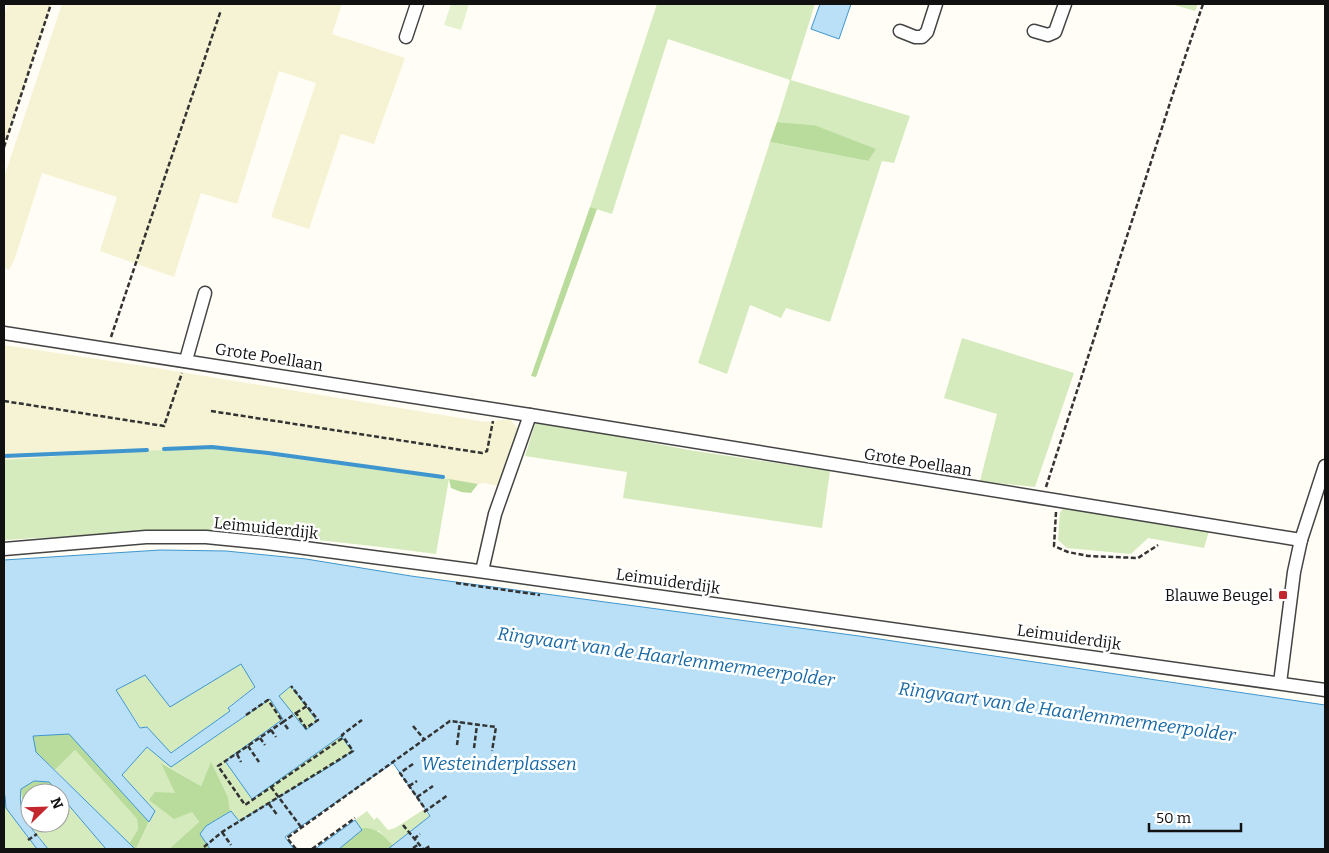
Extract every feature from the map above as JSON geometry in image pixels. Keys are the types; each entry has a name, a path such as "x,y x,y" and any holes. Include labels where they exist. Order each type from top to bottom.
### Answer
{"street":[{"path":"406,37 418,4"},
{"path":"900,32 915,37 922,37 927,32 936,4"},
{"path":"1034,31 1048,35 1055,32 1065,4"},
{"path":"185,360 205,293"},
{"name":"Grote Poellaan","path":"4,332 495,409 1301,540"},
{"path":"482,572 495,514 530,415"},
{"path":"1280,683 1294,572 1301,540 1325,466"},
{"name":"Leimuiderdijk","path":"4,549 115,545 182,537 230,539 295,546 1325,690"}],"path":[{"path":"4,147 51,4"},
{"path":"1043,498 1181,68 1204,4"},
{"path":"107,348 221,10"},
{"path":"4,401 164,426 185,360"},
{"path":"211,411 482,453 487,451 495,409"},
{"path":"1057,501 1054,546 1068,552 1088,556 1138,558 1158,545"},
{"path":"456,583 540,595"},
{"path":"291,686 318,720 306,728 296,713"},
{"path":"246,715 268,700 288,729"},
{"path":"307,706 218,766 245,805 344,737"},
{"path":"204,847 222,832 353,751 342,735 362,720"},
{"path":"296,849 287,838 450,721 496,727 492,751"},
{"path":"457,745 460,722"},
{"path":"474,748 477,724"},
{"path":"413,726 424,740"},
{"path":"271,730 276,737"},
{"path":"260,738 265,745"},
{"path":"248,746 259,762"},
{"path":"236,754 241,762"},
{"path":"413,764 400,773 425,811 448,796"},
{"path":"356,780 360,785"},
{"path":"409,786 417,781"},
{"path":"417,797 433,786"},
{"path":"271,787 301,828"},
{"path":"269,804 278,816"},
{"path":"319,808 322,812"},
{"path":"260,809 263,815"},
{"path":"312,849 355,818"},
{"path":"241,821 244,826"},
{"path":"403,825 424,849 430,846"},
{"path":"232,826 235,832"},
{"path":"222,832 231,845"},
{"path":"28,840 37,834"},
{"path":"414,839 420,834"},
{"path":"413,848 419,844"}],"shaded area":[{"path":"8,4 52,4 4,147 4,15"},
{"path":"62,4 342,4 332,34 405,58 374,144 341,134 309,229 271,217 316,83 279,71 237,204 201,193 174,277 100,251 117,197 42,173 15,258 9,270 4,268 4,177"},
{"path":"4,345 485,422 510,419 521,432 503,487 211,448 114,452 4,460"}],"green space":[{"path":"451,4 469,4 461,30 444,25"},
{"path":"657,4 815,4 791,80 910,116 894,163 882,161 830,322 786,308 781,318 750,305 727,374 698,363 770,142 868,161 814,125 777,122 790,80 668,39 612,214 590,207"},
{"path":"1171,4 1198,4 1195,11"},
{"path":"777,122 814,125 876,149 868,161 770,142"},
{"path":"590,207 597,209 536,377 531,376"},
{"path":"962,338 1074,373 1035,487 980,481 997,414 944,398"},
{"path":"542,422 689,450 830,471 822,528 623,498 627,472 525,456 535,424"},
{"path":"211,448 449,479 436,554 304,539 237,534 87,535 4,540 4,460 114,452"},
{"path":"449,479 478,484 471,493 461,492 451,488"},
{"path":"1064,507 1209,531 1204,548 1148,538 1131,554 1067,548 1058,540 1060,513"},
{"path":"241,664 255,687 228,707 230,711 170,753 147,727 141,728 116,690 145,675 170,706 236,665"},
{"path":"292,686 318,721 306,731 279,696"},
{"path":"270,699 284,719 274,726 252,799 341,735 352,751 340,761 239,821 230,811 228,797 211,763 201,786 162,763 176,793 199,822 169,849 136,849 155,811 122,775 147,747 171,767"},
{"path":"69,733 149,822 136,849 129,844 138,829 137,819 75,750 55,770 36,752 33,736"},
{"path":"75,750 137,819 138,829 129,844 70,783 55,770"},
{"path":"211,762 228,797 230,811 206,826 200,834 210,849 169,849 199,822 192,812 174,819 149,800 155,792 175,793 161,763 201,786"},
{"path":"34,781 50,783 31,783"},
{"path":"4,794 6,808 20,827 20,833 25,833 37,849 4,849"},
{"path":"70,807 106,849 48,849 36,833 70,833"},
{"path":"423,810 430,816 393,845 379,831 362,830 355,820 367,811 374,820 377,817 388,830 395,828"},
{"path":"363,828 376,831 393,845 388,849 339,849"}],"water":[{"path":"820,4 851,4 839,39 811,29"},
{"path":"160,550 226,551 306,559 411,576 859,636 1325,705 1325,849 388,849 430,816 393,763 285,837 294,849 210,849 200,834 206,826 231,811 239,821 339,761 352,751 341,736 252,799 225,761 283,719 270,699 171,767 147,747 122,775 155,811 149,822 69,734 33,736 36,752 68,783 34,781 31,783 20,783 20,827 6,808 4,794 4,560","holes":["241,664 255,687 228,708 230,711 171,753 147,727 140,728 116,690 145,675 170,707","291,686 317,721 306,730 279,696"]},
{"path":"70,785 135,849 106,849 70,807"},
{"path":"355,820 362,830 339,849 315,849"},
{"path":"25,833 35,833 48,849 37,849"}],"waterway":[{"path":"164,449 212,447 443,477"},
{"path":"4,456 147,450"}],"place":[{"name":"Blauwe Beugel","path":"1283,595"}],"water label":[{"name":"Ringvaart van de Haarlemmermeerpolder","path":"666,657"},
{"name":"Ringvaart van de Haarlemmermeerpolder","path":"1067,712"},
{"name":"Westeinderplassen","path":"499,764"}]}
